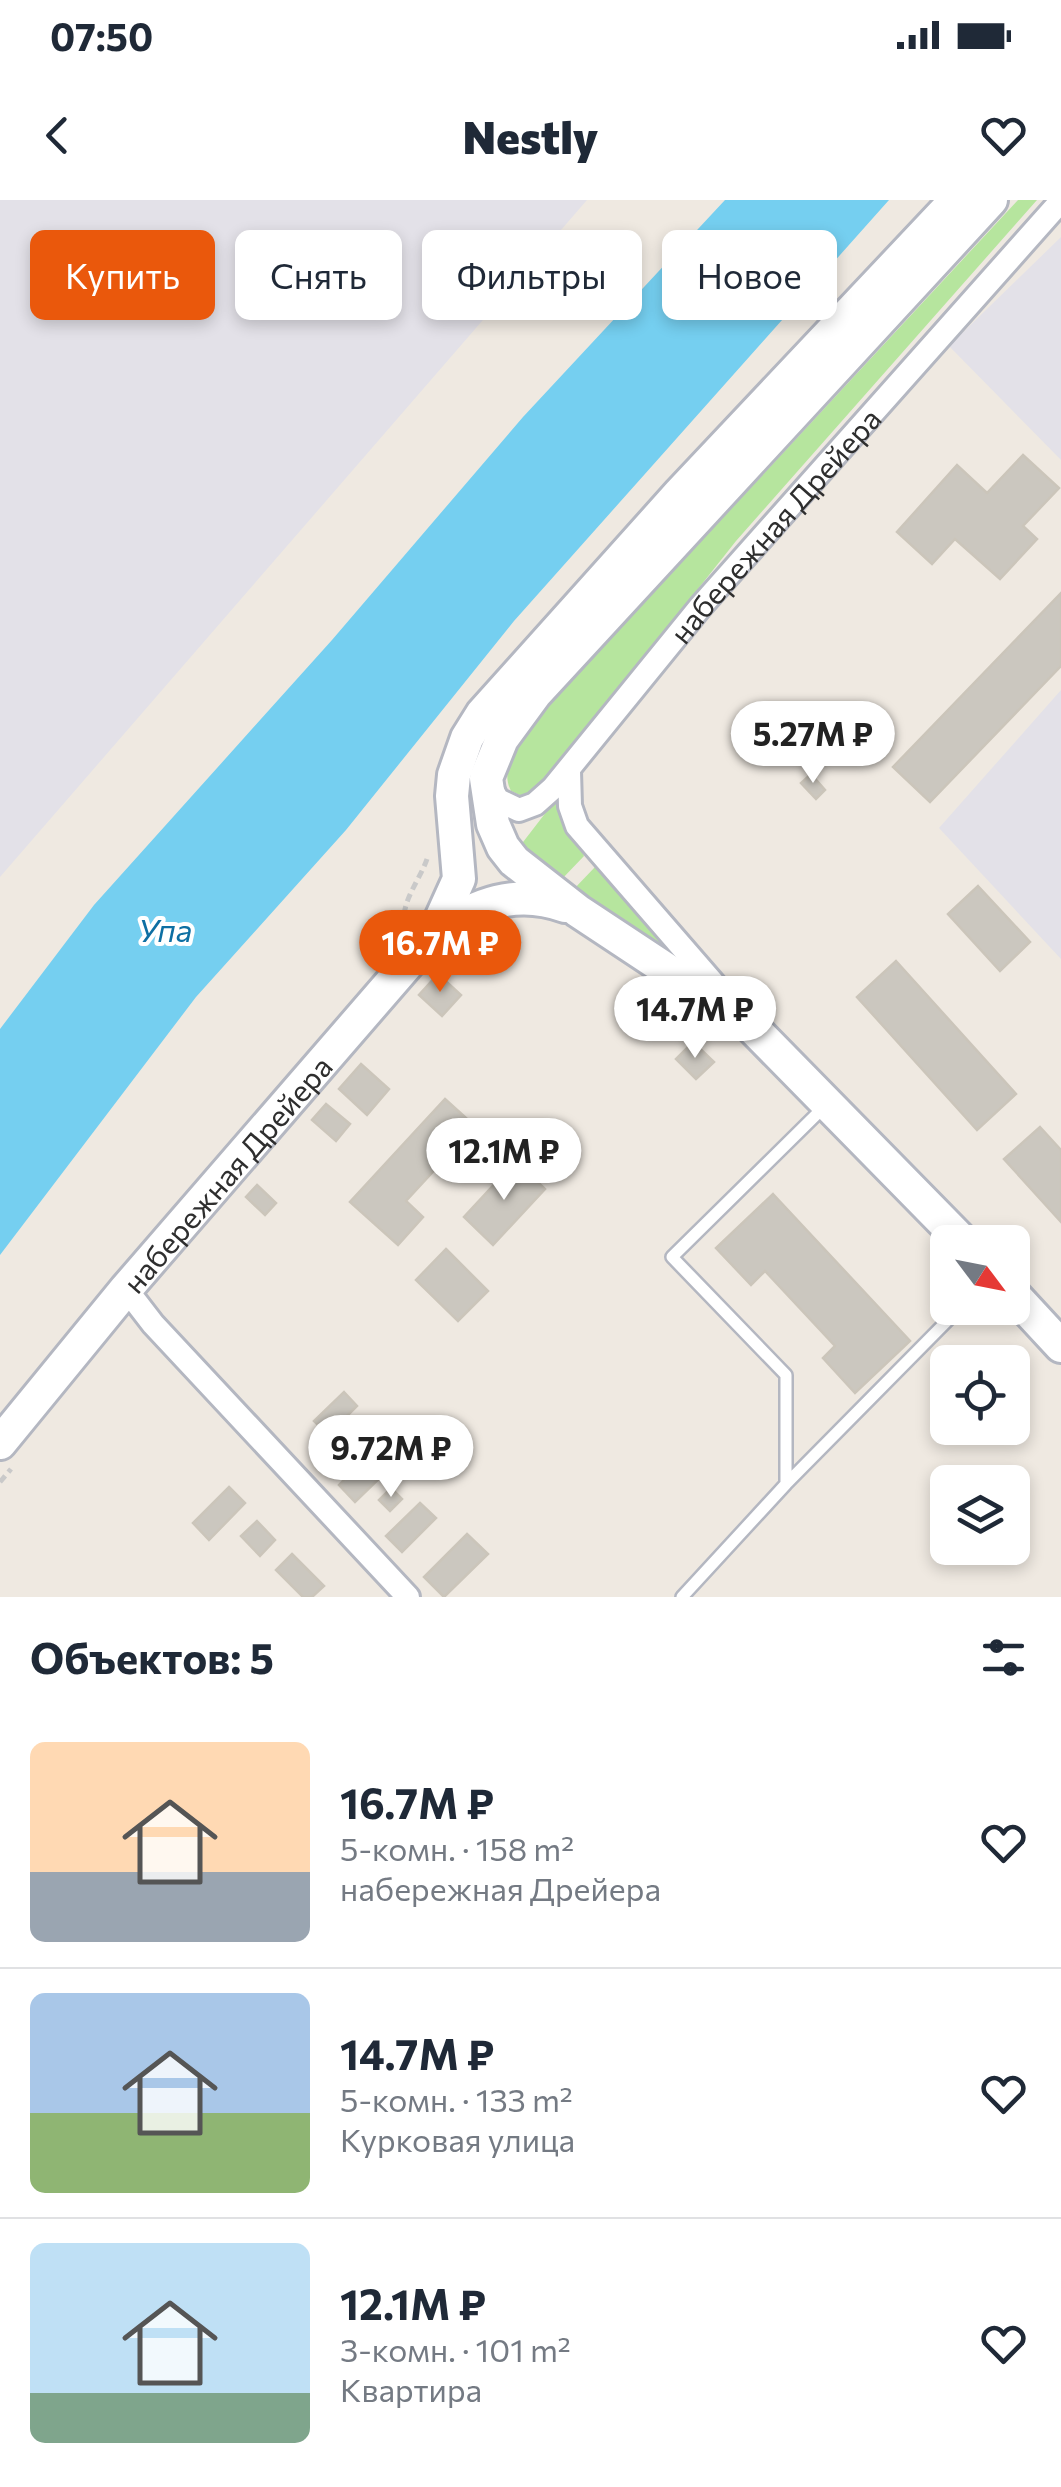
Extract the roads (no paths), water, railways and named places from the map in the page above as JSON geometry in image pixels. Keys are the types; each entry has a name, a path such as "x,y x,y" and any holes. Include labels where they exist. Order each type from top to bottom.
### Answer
{"main road":[{"path":"435,932 459,880 454,775 482,714 680,493 956,200"},
{"path":"946,1225 749,1024 578,911 514,861 503,846 488,805 486,778 502,739 535,694 991,200"},
{"name":"набережная Дрейера","path":"0,1443 126,1289 435,932 480,906 508,898 555,903 578,911"},
{"path":"1030,1313 1061,1346"}],"street":[{"name":"набережная Дрейера","path":"486,778 498,800 519,810 535,804 569,771 701,606 1061,200"},
{"path":"569,771 570,806 577,826 749,1024"},
{"path":"126,1289 153,1324 408,1597"}],"lane":[{"path":"786,1484 786,1375 672,1257 827,1104"},
{"path":"682,1597 786,1484 943,1325"}],"water":[{"name":"Упа","path":"725,200 889,200 837,258 837,230 697,230"},
{"name":"Упа","path":"662,268 662,320 782,320 514,621 346,830 196,997 0,1255 0,1029 94,905 332,640 523,417 613,320 642,320 642,289"}]}
